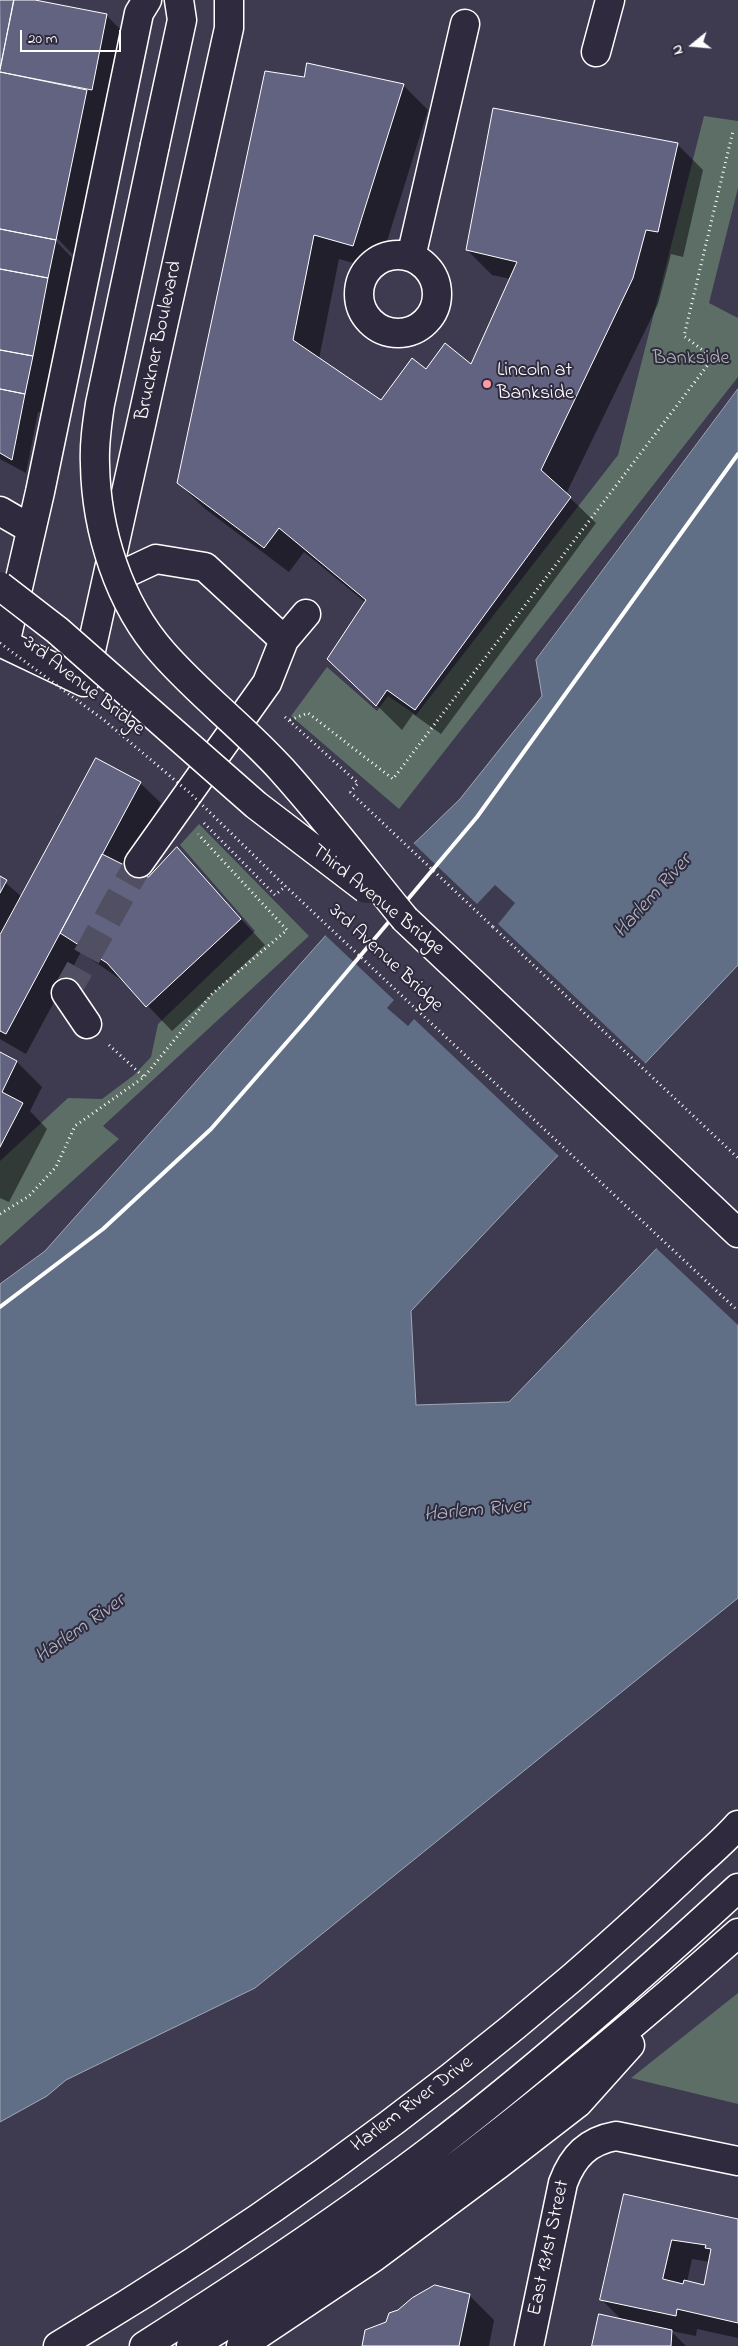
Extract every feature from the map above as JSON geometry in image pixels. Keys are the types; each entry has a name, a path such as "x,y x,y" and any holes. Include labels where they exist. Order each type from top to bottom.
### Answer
{"main road":[{"path":"2,643 31,529 139,13 147,0"},
{"path":"179,0 182,20 100,404 96,434 95,465 97,498 115,570 126,597 163,653 282,770 406,919"},
{"name":"Bruckner Boulevard","path":"2,643 84,682 229,28 229,0"},
{"path":"596,52 610,0"},
{"path":"411,257 465,24"},
{"path":"0,511 31,529"},
{"path":"107,582 156,559 205,567 284,640"},
{"name":"Third Avenue Bridge","path":"0,586 57,630 256,805 406,919 738,1233"},
{"path":"138,863 267,683 284,640 306,614"},
{"path":"66,993 87,1024"},
{"name":"Harlem River Drive","path":"58,2346 130,2303 224,2241 446,2083 640,1919 738,1825"},
{"path":"144,2346 303,2242 430,2151 576,2033 738,1888"},
{"path":"191,2346 308,2271 410,2200 606,2048 738,1933"},
{"path":"241,2346 434,2214 578,2103 699,1968"},
{"name":"East 131st Street","path":"529,2346 563,2183 573,2161 580,2153 597,2141 616,2136 738,2161"}],"path":[{"path":"290,720 308,713 393,779 713,358 684,336 733,131"},
{"name":"3rd Avenue Bridge","path":"2,643 105,721 183,787 738,1310"},
{"path":"285,717 358,783 350,792 738,1158"},
{"path":"198,818 275,895 286,886"},
{"path":"0,1214 29,1196 56,1167 76,1126 144,1077 212,994 287,930 196,833"},
{"path":"134,1068 144,1077"}],"green space":[{"name":"Bankside","path":"704,116 738,121 738,188 709,303 738,318 738,377 399,809 291,716 327,667 377,711 388,696 416,715 618,455"},
{"path":"199,824 309,936 103,1126 119,1139 0,1246 0,1161 68,1098 102,1099 134,1075 151,1057 158,1024 255,931 180,845"},
{"path":"738,1993 738,2104 631,2078"}],"water":[{"name":"Harlem River","path":"738,389 738,965 411,1311 416,1405 509,1402 738,1164 738,1598 255,1988 66,2080 47,2096 0,2122 0,1284 45,1251 368,888 460,799 542,696 536,660"}],"pier":[{"path":"412,842 477,904 495,885 515,903 498,924 647,1065 560,1157 414,1019 408,1026 387,1008 394,1000 324,934 366,886"},
{"path":"738,1161 738,1325 655,1247"}],"building":[{"path":"0,0 14,0 0,69"},
{"path":"14,0 35,0 107,14 92,90 0,72"},
{"name":"Lincoln at Bankside","path":"307,63 404,84 353,246 314,235 293,340 381,400 412,358 426,369 445,343 471,364 517,262 466,250 493,108 678,143 658,232 646,230 633,278 541,470 571,497 415,710 387,690 376,706 327,659 366,600 279,528 264,548 177,483 265,71 304,77"},
{"path":"0,72 87,90 56,240 0,229"},
{"path":"0,229 56,240 48,278 0,269"},
{"path":"0,269 48,278 33,356 0,350"},
{"path":"0,350 33,356 25,394 0,389"},
{"path":"0,389 25,394 12,460 0,453"},
{"path":"96,758 141,782 6,1034 0,1031 0,935"},
{"path":"177,847 241,919 146,1007 107,963 60,933 102,854 148,877"},
{"path":"0,876 7,880 0,893"},
{"path":"0,1052 17,1061 2,1092 23,1103 0,1147"},
{"path":"624,2194 738,2219 738,2323 677,2309 676,2316 600,2300","holes":["672,2240 706,2245 705,2248 711,2249 704,2285 684,2280 683,2284 663,2279"]},
{"path":"435,2285 470,2294 459,2346 362,2346 365,2330 386,2322 389,2313 398,2310 412,2298"},
{"path":"599,2314 672,2330 671,2346 592,2346"}],"tunnel":[{"path":"66,993 139,863"}],"railway":[{"path":"0,1307 103,1229 211,1129 308,1018 477,817 738,454"}],"place":[{"name":"Lincoln at Bankside","path":"487,384"}]}
